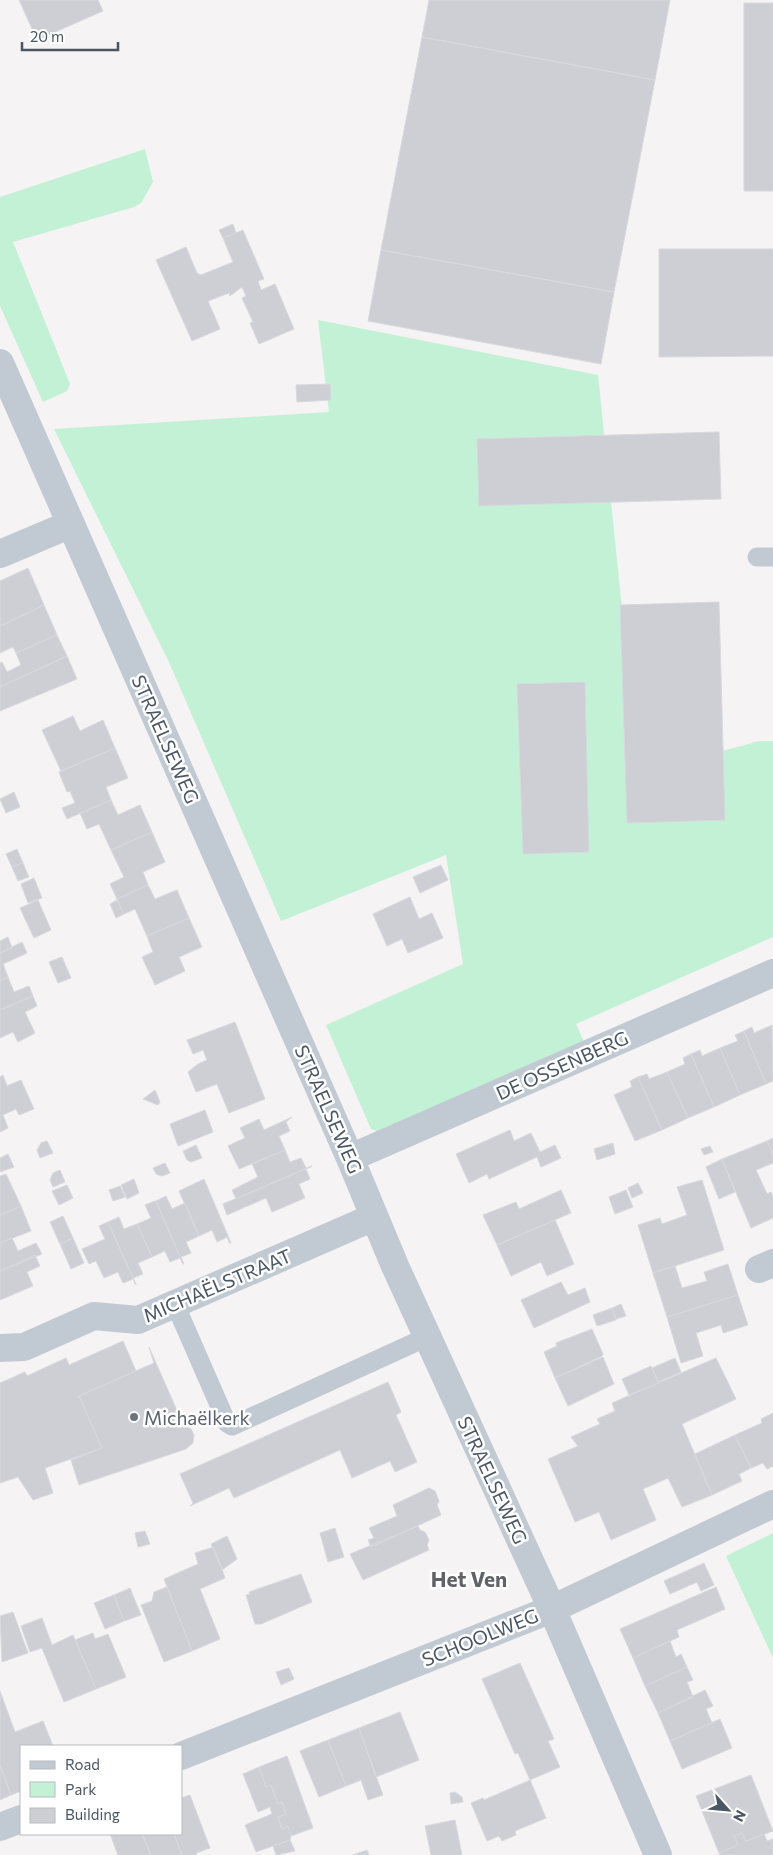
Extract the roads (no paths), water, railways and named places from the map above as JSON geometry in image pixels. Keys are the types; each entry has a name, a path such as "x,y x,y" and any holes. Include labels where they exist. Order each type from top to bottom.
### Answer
{"street":[{"name":"STRAELSEWEG","path":"0,363 350,1158 374,1217 552,1609 658,1855"},
{"path":"0,554 71,524"},
{"name":"DE OSSENBERG","path":"350,1158 773,972"},
{"name":"MICHAËLSTRAAT","path":"0,1348 24,1347 94,1316 138,1320 374,1217"},
{"name":"SCHOOLWEG","path":"182,1756 552,1609 773,1504"},
{"path":"0,1828 20,1819"}],"lane":[{"path":"175,1304 227,1424 232,1426 427,1336"}],"place":[{"name":"Michaëlkerk","path":"134,1417"}],"district":[{"name":"Het Ven","path":"469,1578"}]}
